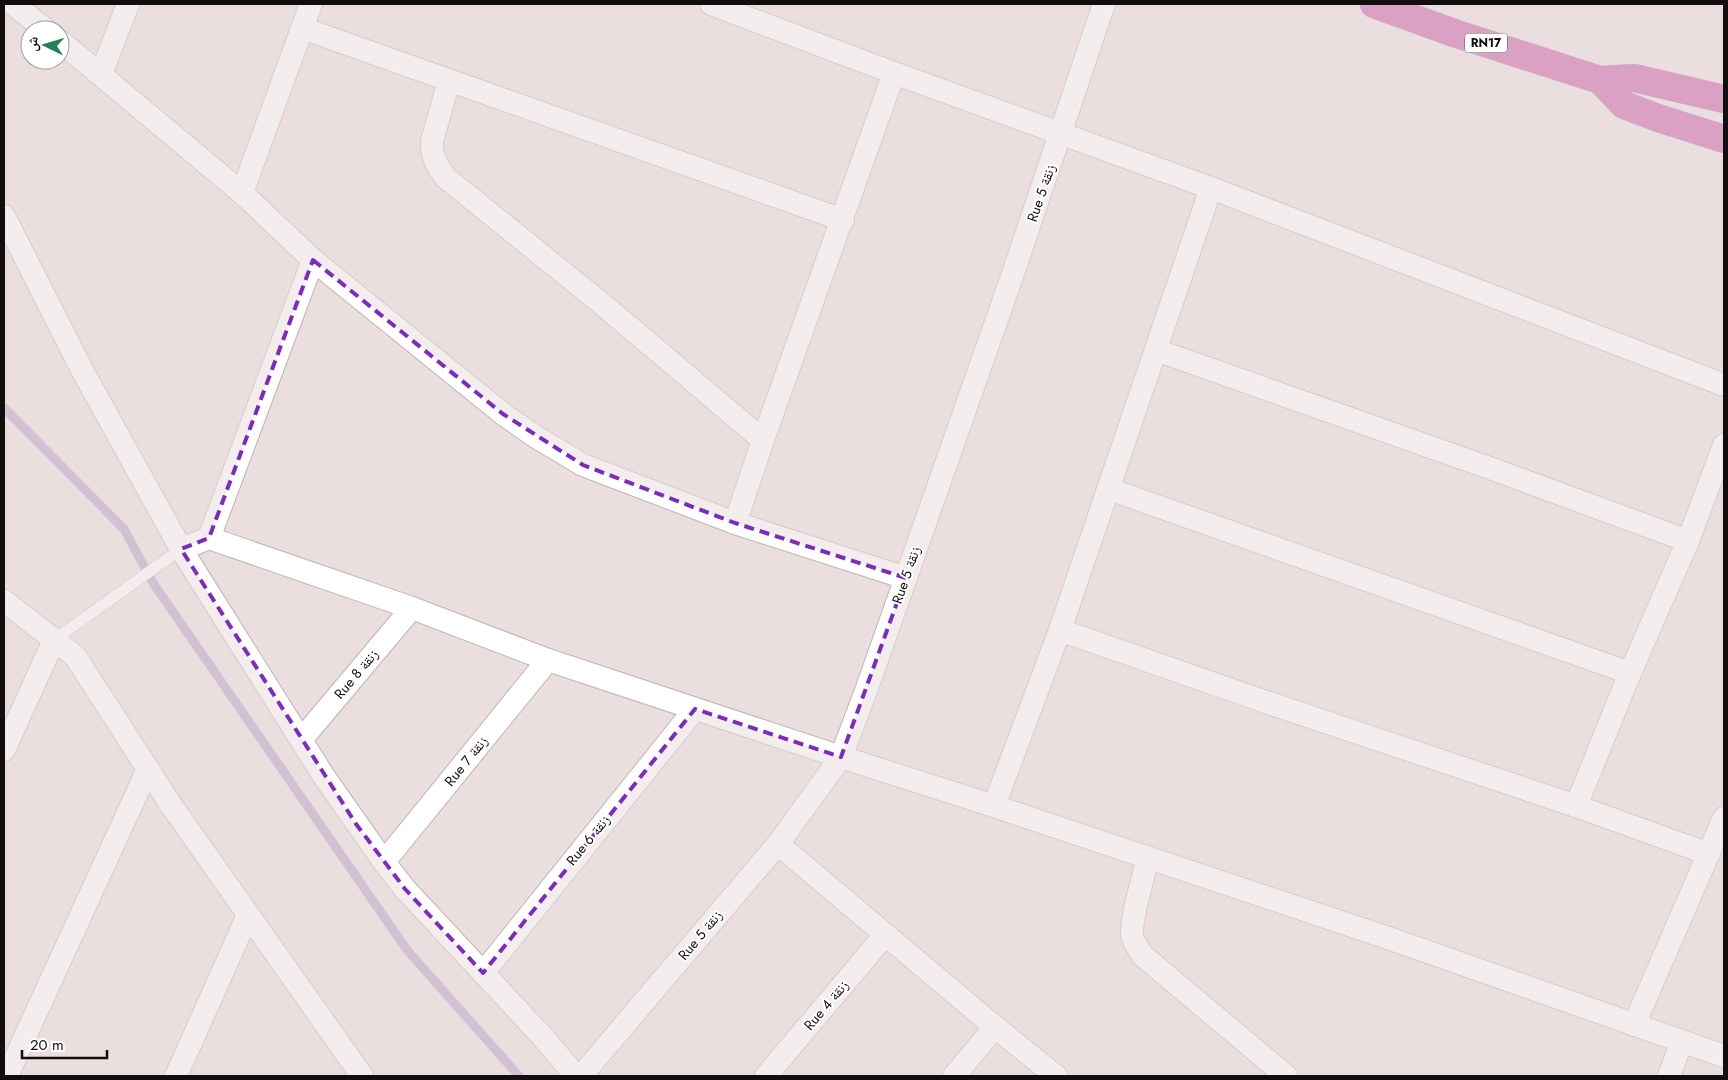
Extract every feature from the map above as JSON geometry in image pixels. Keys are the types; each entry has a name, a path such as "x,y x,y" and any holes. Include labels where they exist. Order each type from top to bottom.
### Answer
{"highway":[{"name":"RN17","path":"1374,4 1454,33 1600,80 1634,78 1724,99"},
{"name":"RN17","path":"1600,80 1624,105 1724,139"}],"street":[{"path":"13,4 33,20"},
{"path":"101,74 128,4"},
{"path":"242,192 311,4"},
{"path":"711,4 894,73 1211,188 1724,385"},
{"name":"Rue 5 زنقة","path":"582,1076 778,844 841,757 906,578 1104,4"},
{"path":"302,28 842,220"},
{"path":"70,49 242,192 313,260 503,414 562,453 584,465 735,523 906,578"},
{"path":"735,523 894,73"},
{"path":"449,80 431,150 435,164 446,178 602,303 763,440"},
{"path":"994,806 1060,630 1211,188"},
{"path":"4,216 82,370 181,548 301,740 384,862 438,926 576,1076"},
{"path":"209,538 313,260"},
{"path":"1156,350 1487,466 1688,541"},
{"path":"1576,806 1630,673 1688,541 1724,445"},
{"path":"1109,489 1630,673"},
{"path":"181,548 209,538 412,608 548,660 994,806 1474,967 1724,1056"},
{"path":"4,601 75,656 148,769 362,1076"},
{"name":"Rue 8 زنقة","path":"301,740 412,608"},
{"path":"1060,630 1269,703 1450,762 1709,854"},
{"path":"4,750 54,640"},
{"name":"Rue 7 زنقة","path":"384,862 548,660"},
{"name":"Rue 6 زنقة","path":"482,972 695,709"},
{"path":"7,1076 148,769"},
{"path":"1634,1025 1724,818"},
{"path":"778,844 1056,1076"},
{"path":"1148,858 1133,922 1132,934 1135,944 1142,955 1286,1076"},
{"path":"176,1076 248,915"},
{"name":"Rue 4 زنقة","path":"766,1076 885,934"},
{"path":"954,1076 995,1027"},
{"path":"1668,1076 1682,1041"}],"lane":[{"path":"54,640 181,548"}],"highlighted area":[{"path":"313,260 503,414 583,465 735,523 906,578 841,757 695,709 483,973 405,889 356,824 181,549 209,538"}],"waterway":[{"path":"4,408 124,529 153,583 407,950 519,1076"}]}
